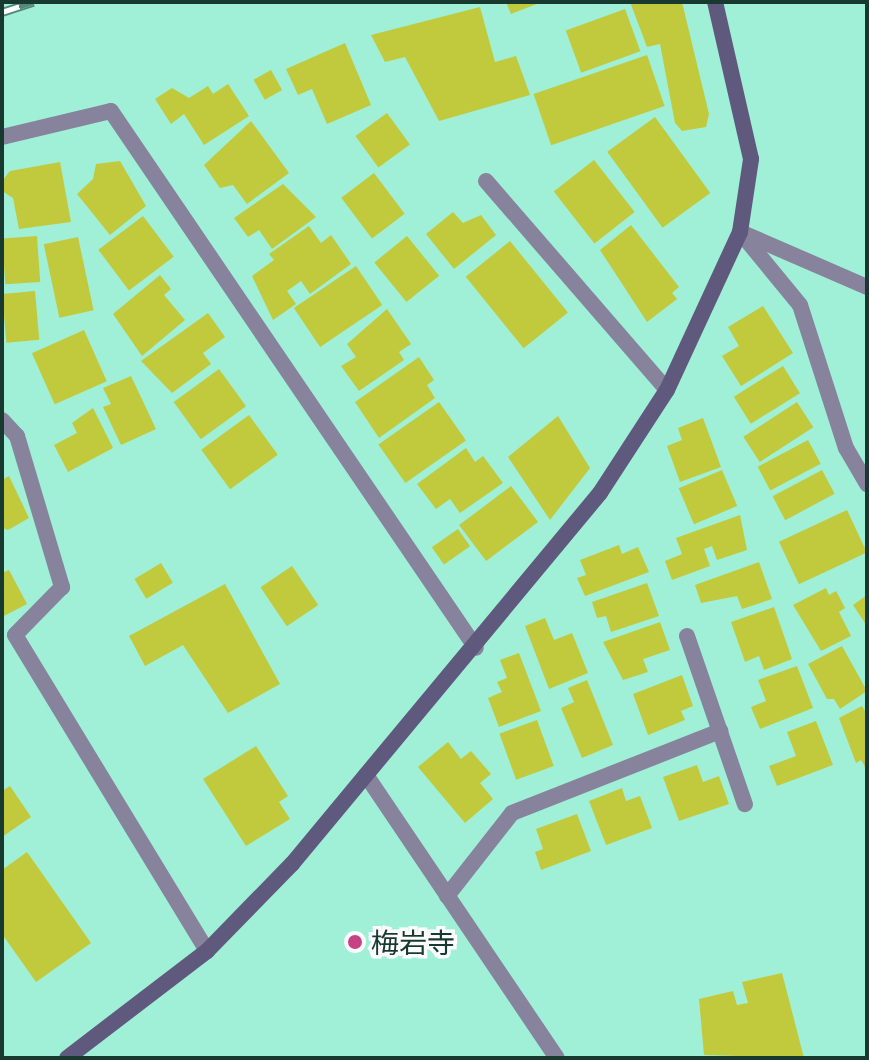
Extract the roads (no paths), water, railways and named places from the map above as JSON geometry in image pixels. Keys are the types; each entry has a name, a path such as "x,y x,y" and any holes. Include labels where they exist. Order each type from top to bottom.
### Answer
{"street":[{"path":"67,1058 207,951 366,775 476,648 600,493 667,390 740,232 751,159 715,2"},
{"path":"2,137 111,111 476,648"},
{"path":"486,181 667,390"},
{"path":"740,232 867,287"},
{"path":"740,232 800,305 846,448 867,484"},
{"path":"2,420 17,436 62,587 15,635 207,951"},
{"path":"687,636 745,804"},
{"path":"447,896 512,813 720,731"},
{"path":"366,775 557,1058"}],"railway":[{"path":"2,12 33,2"}],"place":[{"name":"梅岩寺","path":"355,942"}]}
